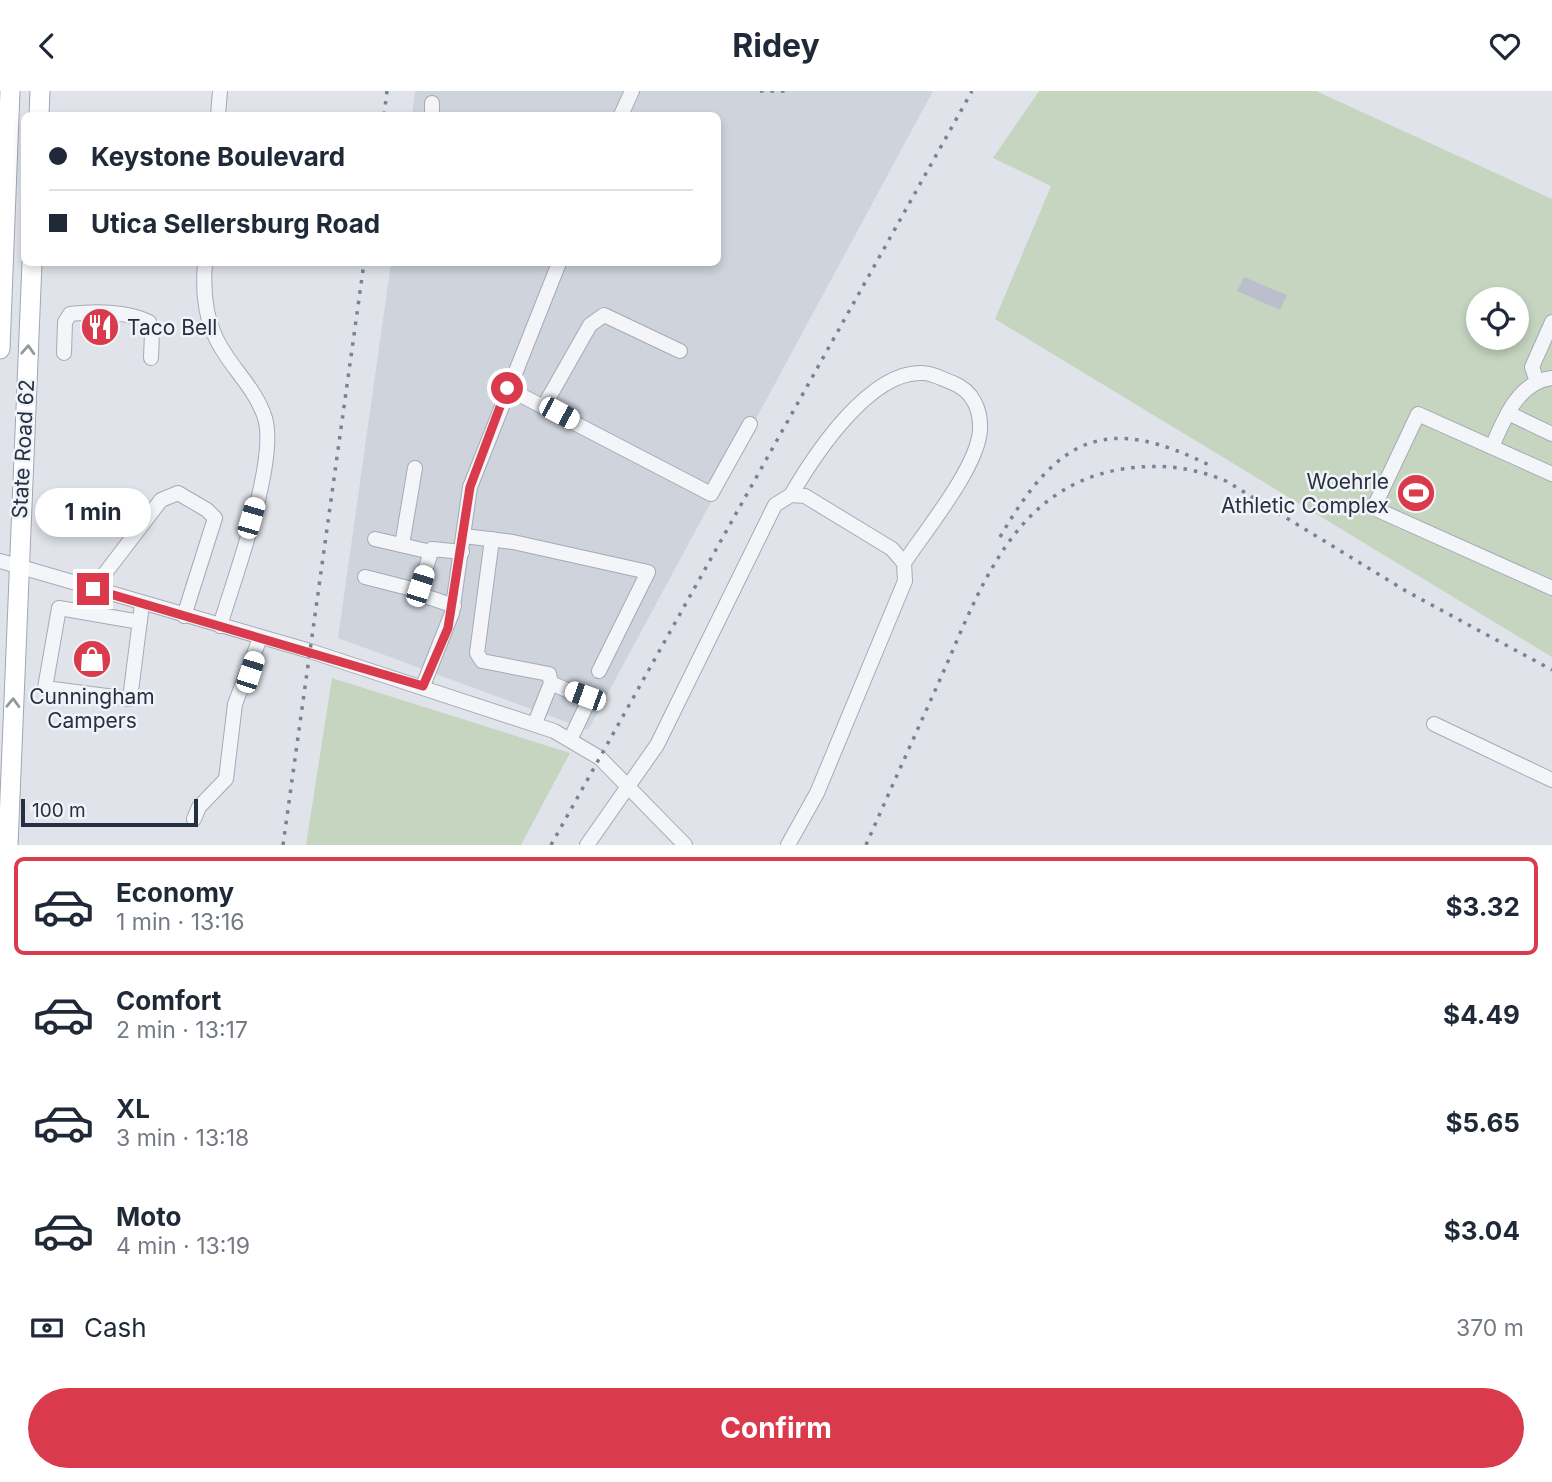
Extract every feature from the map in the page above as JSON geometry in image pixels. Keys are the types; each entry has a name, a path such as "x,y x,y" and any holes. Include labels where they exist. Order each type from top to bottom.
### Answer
{"main road":[{"path":"0,349 10,91"},
{"path":"38,112 40,91"},
{"name":"State Road 62","path":"8,845 9,563 32,266"}],"street":[{"path":"218,112 220,91"},
{"path":"622,112 632,91"},
{"path":"205,266 203,288 207,314 215,338 259,403 266,420 268,451 220,626"},
{"path":"423,686 448,628 454,606 470,487 507,388 558,266"},
{"path":"64,353 65,322 70,314 84,312 139,317 149,322 152,332 151,358"},
{"path":"544,406 590,325 604,315 680,351"},
{"path":"1537,382 1532,367 1546,348 1552,322"},
{"path":"587,845 657,745 775,505 791,495 814,455 870,396 887,382 904,375 925,373 960,386 978,405 980,431 971,463 904,563 905,581 817,793 788,845"},
{"path":"1492,447 1508,413 1524,391 1537,382 1552,378"},
{"path":"507,388 711,494 750,424"},
{"path":"1508,413 1552,434"},
{"path":"1552,474 1418,414 1375,505 1378,510 1552,588"},
{"path":"402,545 415,468"},
{"path":"93,589 161,500 178,493 207,510 215,518 184,616"},
{"path":"791,495 805,496 892,549 904,563"},
{"path":"464,535 648,572 599,671"},
{"path":"374,539 431,552"},
{"path":"492,539 477,653 482,661 550,674 551,683 535,723"},
{"path":"420,591 431,552 437,548 462,551"},
{"path":"9,563 423,686 535,723 570,738 600,758 685,845"},
{"path":"365,577 420,591 422,595 454,606"},
{"path":"140,622 59,608 45,688 130,699 140,622 142,604"},
{"path":"194,819 199,807 226,779 235,704 260,638"},
{"path":"551,683 589,700 570,738"},
{"path":"1434,724 1552,780"}],"shaded area":[{"path":"415,91 933,91 588,730 338,638 391,266 721,266 721,112 412,112"}],"green space":[{"name":"Woehrle Athletic Complex","path":"1039,91 1316,91 1552,199 1552,657 995,319 1051,186 993,158"},
{"path":"332,678 570,753 521,845 306,845"}],"building":[{"path":"1244,277 1287,295 1280,310 1237,291"}],"railway":[{"path":"384,112 387,91"},
{"path":"760,91 789,91"},
{"path":"551,845 972,91"},
{"path":"283,845 364,266"},
{"path":"1000,537 1021,503 1043,476 1064,456 1088,444 1113,439 1142,441 1175,450 1213,467"},
{"path":"866,845 971,609 1005,548 1026,521 1051,498 1081,481 1117,470 1172,467 1226,481 1406,591 1552,670"}],"place":[{"name":"Taco Bell","path":"100,327"},
{"name":"Woehrle Athletic Complex","path":"1416,493"},
{"name":"Cunningham Campers","path":"92,659"}],"route":[{"path":"93,589 310,650 423,686 452,613 470,487 507,388"}]}
